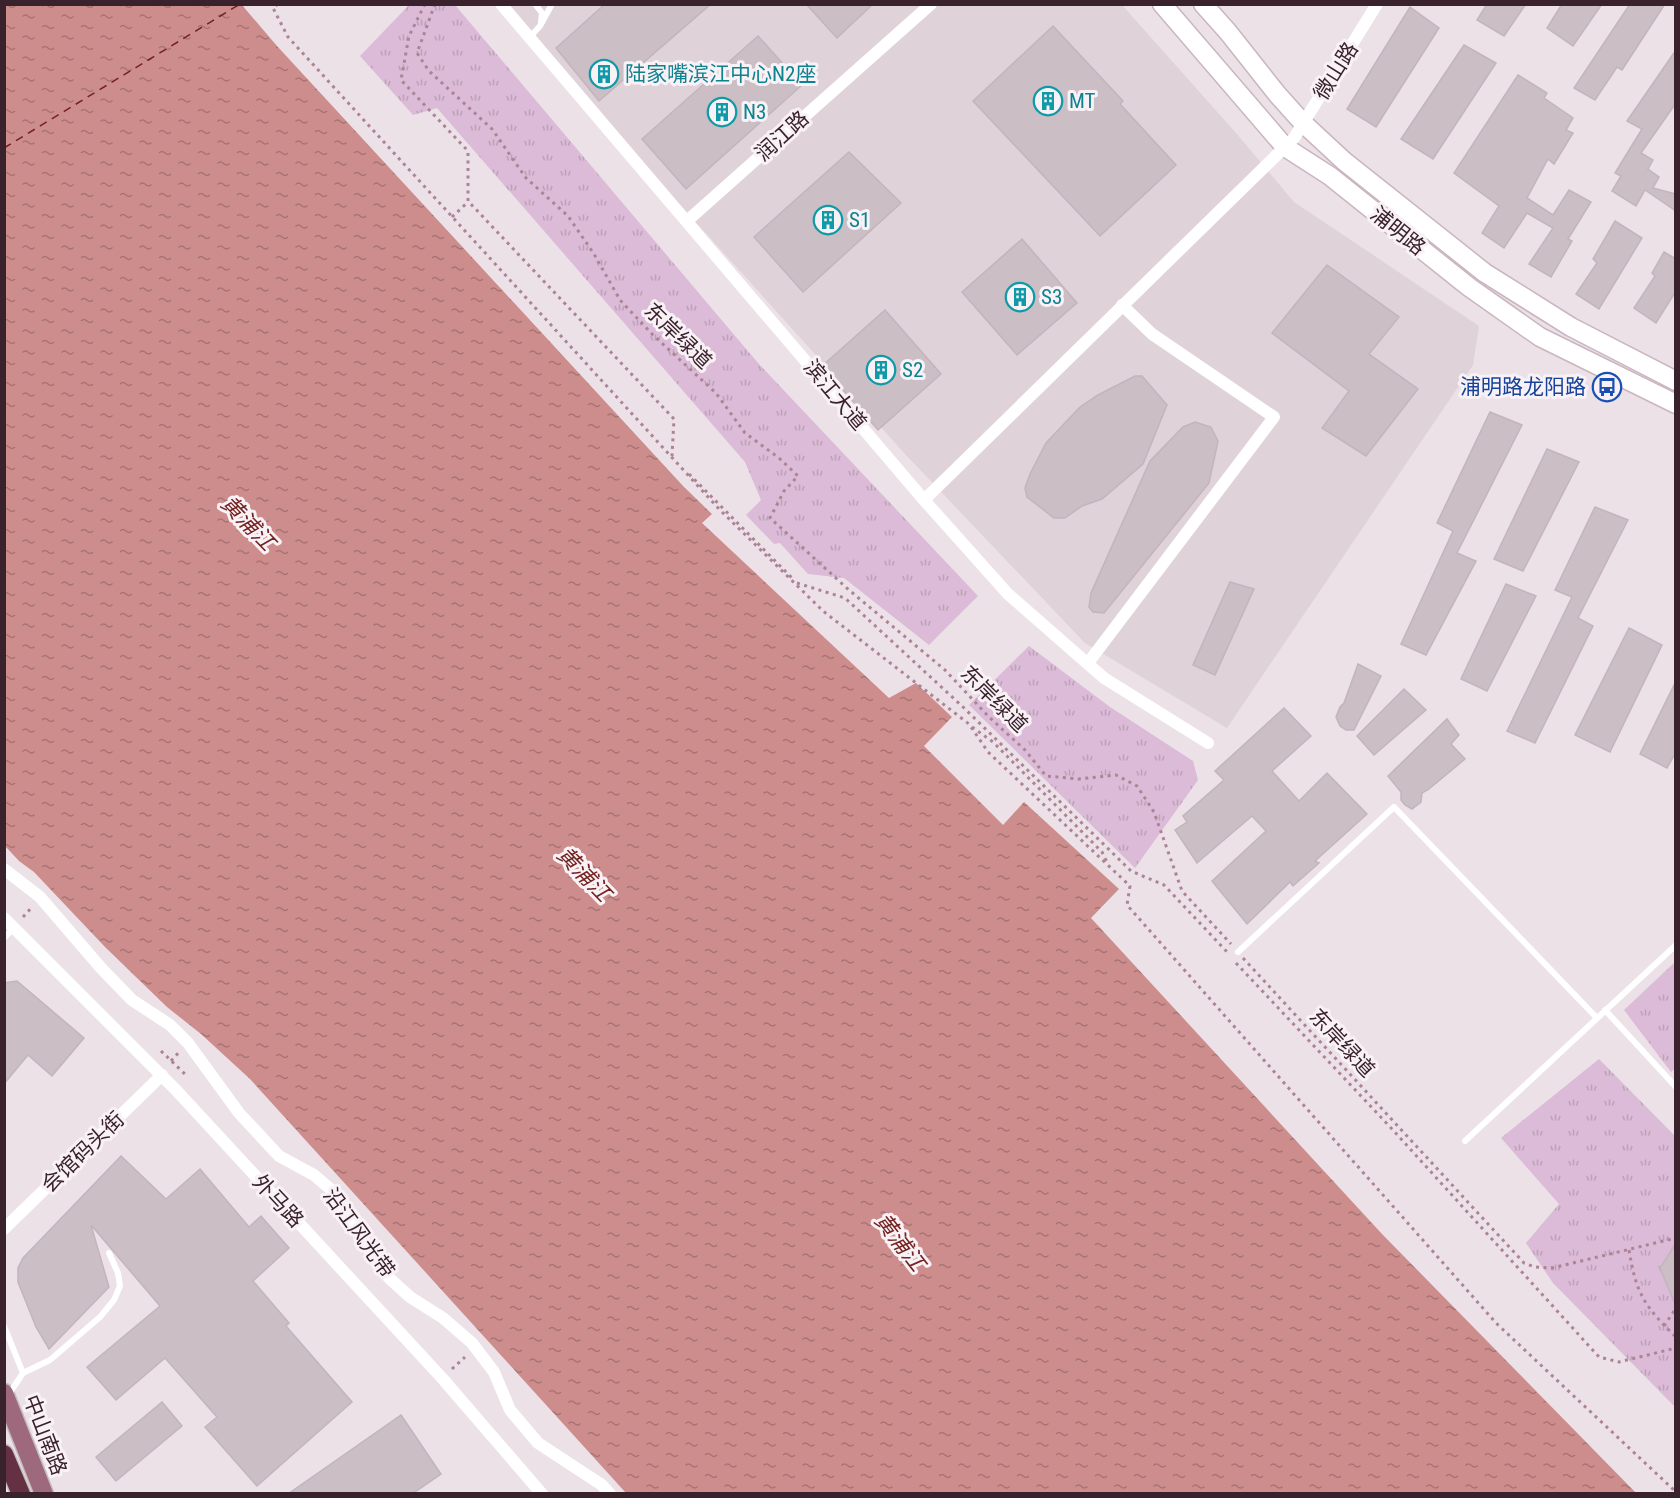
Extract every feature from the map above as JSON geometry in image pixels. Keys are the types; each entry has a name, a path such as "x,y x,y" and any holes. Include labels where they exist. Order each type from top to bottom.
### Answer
{"highway":[{"path":"4,1454 21,1494"}],"main road":[{"name":"浦明路","path":"1162,4 1294,136 1330,176 1468,287 1540,337 1676,404"},
{"name":"浦明路","path":"1203,4 1294,136 1344,161 1485,273 1571,327 1676,381"},
{"name":"中山南路","path":"6,1395 44,1494"}],"street":[{"name":"滨江大道","path":"501,4 924,500 1008,594 1104,678 1208,743"},
{"name":"润江路","path":"687,221 931,4"},
{"name":"微山路","path":"924,500 1294,136 1377,4"},
{"path":"1088,663 1274,417 1152,334 1122,305"},
{"name":"沿江风光带","path":"4,869 40,897 101,968 132,1000 170,1025 188,1043 239,1113 279,1156 314,1175 336,1193 351,1223 389,1278 410,1297 443,1318 476,1348 494,1372 510,1410 538,1443 602,1485 610,1494"},
{"name":"外马路","path":"4,918 162,1076 442,1378 542,1494"},
{"name":"会馆码头街","path":"4,1229 162,1076"}],"lane":[{"path":"535,4 542,13 540,26"},
{"path":"529,38 540,26 552,4"},
{"path":"1238,952 1394,807 1597,1018"},
{"path":"4,938 14,928"},
{"path":"1465,1141 1676,945"},
{"path":"1605,1010 1676,1088"},
{"path":"6,1395 23,1373 57,1354 100,1317 114,1300 120,1286 118,1273 109,1253"},
{"path":"4,1326 23,1373"}],"path":[{"path":"278,4 273,8 288,37 710,499 815,604 993,742 1102,852 1109,866"},
{"path":"425,4 409,36 401,80 468,151 468,201 674,419 672,456 798,585 845,598 963,706 1131,871 1164,885 1392,1128 1599,1357 1619,1362 1676,1348"},
{"name":"东岸绿道","path":"435,4 417,52 429,71 492,129 526,178 568,216 594,254 620,300 652,334 716,393 745,433 779,458 798,476 784,491 770,518 849,590 945,670 989,717 1025,750 1046,776 1079,779 1116,775 1137,786 1154,812 1182,891 1524,1263 1535,1268 1552,1268 1676,1238"},
{"path":"452,217 468,201"},
{"path":"969,724 988,752 1130,886 1127,905 1496,1323 1674,1489"},
{"path":"1049,798 1052,794"},
{"path":"14,928 40,897"},
{"path":"161,1051 188,1077"},
{"path":"1629,1250 1634,1280 1641,1296 1654,1316 1676,1337"},
{"path":"1664,1326 1676,1308"},
{"path":"442,1378 476,1348"}],"shaded area":[{"path":"500,5 1122,5 1294,202 1479,326 1473,365 1227,728 1085,643 906,455"}],"green space":[{"path":"409,5 455,5 758,363 978,596 929,645 844,578 808,574 780,543 774,544 746,515 761,500 745,462 437,108 413,115 360,56"},
{"path":"1029,646 1110,707 1193,761 1198,780 1135,868 969,705"},
{"path":"1675,962 1676,1068 1671,1072 1624,1010"},
{"path":"1599,1059 1675,1136 1675,1407 1553,1283 1526,1243 1559,1204 1501,1138"}],"water":[{"name":"黄浦江","path":"5,4 242,5 277,46 684,487 712,514 702,523 889,698 916,683 952,717 924,746 1003,825 1024,802 1119,889 1091,918 1382,1234 1636,1493 626,1493 250,1079 201,1034 167,1007 105,947 34,872 19,861 5,846"}],"building":[{"name":"陆家嘴滨江中心N2座","path":"605,4 711,4 599,101 556,48"},
{"path":"806,4 873,4 837,38"},
{"path":"1487,4 1526,4 1504,36 1477,20"},
{"path":"1562,4 1602,4 1573,46 1547,28"},
{"path":"1630,4 1665,4 1622,70 1617,67 1595,100 1574,88"},
{"path":"1410,7 1439,28 1376,127 1347,109"},
{"path":"1053,26 1123,101 1120,104 1176,165 1100,236 973,101"},
{"name":"N3","path":"758,36 802,85 686,189 642,139"},
{"path":"1464,45 1496,63 1433,159 1401,139"},
{"path":"1676,50 1676,103 1641,153 1653,160 1648,169 1659,177 1653,188 1676,194 1676,211 1645,190 1636,206 1612,191 1621,176 1615,173 1642,129 1627,121"},
{"path":"1518,75 1547,93 1544,98 1573,118 1566,130 1573,133 1554,164 1548,159 1527,198 1553,215 1569,190 1591,202 1568,239 1572,241 1551,277 1529,264 1553,228 1527,213 1504,248 1482,233 1499,206 1454,173"},
{"name":"S1","path":"849,152 901,203 803,292 754,237"},
{"path":"1615,221 1642,238 1599,309 1576,294 1597,263 1593,259"},
{"name":"S3","path":"1022,239 1077,303 1017,355 962,292"},
{"path":"1664,252 1676,259 1676,291 1656,323 1634,308 1655,276 1652,273"},
{"path":"1327,265 1399,317 1369,354 1418,389 1366,456 1322,428 1349,391 1272,333"},
{"name":"S2","path":"885,310 941,374 878,430 822,366"},
{"path":"1135,376 1142,376 1167,405 1143,464 1102,499 1082,506 1065,518 1054,518 1027,497 1025,488 1046,443 1080,407"},
{"path":"1490,412 1522,425 1457,553 1476,561 1426,655 1401,644 1453,531 1437,523"},
{"path":"1195,422 1211,427 1218,441 1209,483 1104,613 1093,612 1089,607 1091,593 1150,461 1183,427"},
{"path":"1547,449 1579,462 1523,571 1494,559"},
{"path":"1595,507 1628,520 1578,618 1593,626 1535,743 1507,731 1572,597 1555,590"},
{"path":"1230,582 1254,589 1215,675 1193,665"},
{"path":"1506,584 1536,596 1487,691 1461,679"},
{"path":"1629,628 1662,645 1610,752 1575,735"},
{"path":"1358,664 1381,676 1354,730 1346,730 1340,726 1336,717 1344,703"},
{"path":"1676,681 1676,752 1667,768 1640,754"},
{"path":"1404,689 1426,710 1374,755 1357,736"},
{"path":"1284,708 1311,736 1272,771 1299,801 1327,773 1367,814 1315,861 1319,863 1293,886 1290,882 1247,924 1212,881 1266,831 1252,816 1197,863 1175,830 1187,822 1183,816 1224,780 1215,771"},
{"path":"1447,719 1459,735 1451,744 1465,759 1422,793 1421,802 1412,809 1401,800 1401,792 1388,776"},
{"path":"17,981 84,1038 52,1076 28,1055 4,1084 4,983"},
{"path":"121,1156 166,1199 200,1169 249,1227 261,1216 289,1248 253,1281 289,1323 286,1326 352,1402 257,1486 205,1427 217,1417 165,1358 116,1400 87,1367 160,1306 91,1225 109,1287 49,1349 36,1327 18,1282 18,1268 23,1258"},
{"path":"1676,1243 1676,1304 1675,1304 1660,1268"},
{"path":"162,1402 182,1426 116,1481 96,1457"},
{"path":"401,1415 441,1474 412,1494 288,1494"}],"ferry route":[{"path":"4,148 240,4"}],"place":[{"name":"陆家嘴滨江中心N2座","path":"604,74"},
{"name":"MT","path":"1048,101"},
{"name":"N3","path":"722,112"},
{"name":"S1","path":"828,220"},
{"name":"S3","path":"1020,297"},
{"name":"S2","path":"881,370"},
{"name":"浦明路龙阳路","path":"1607,387"}]}
